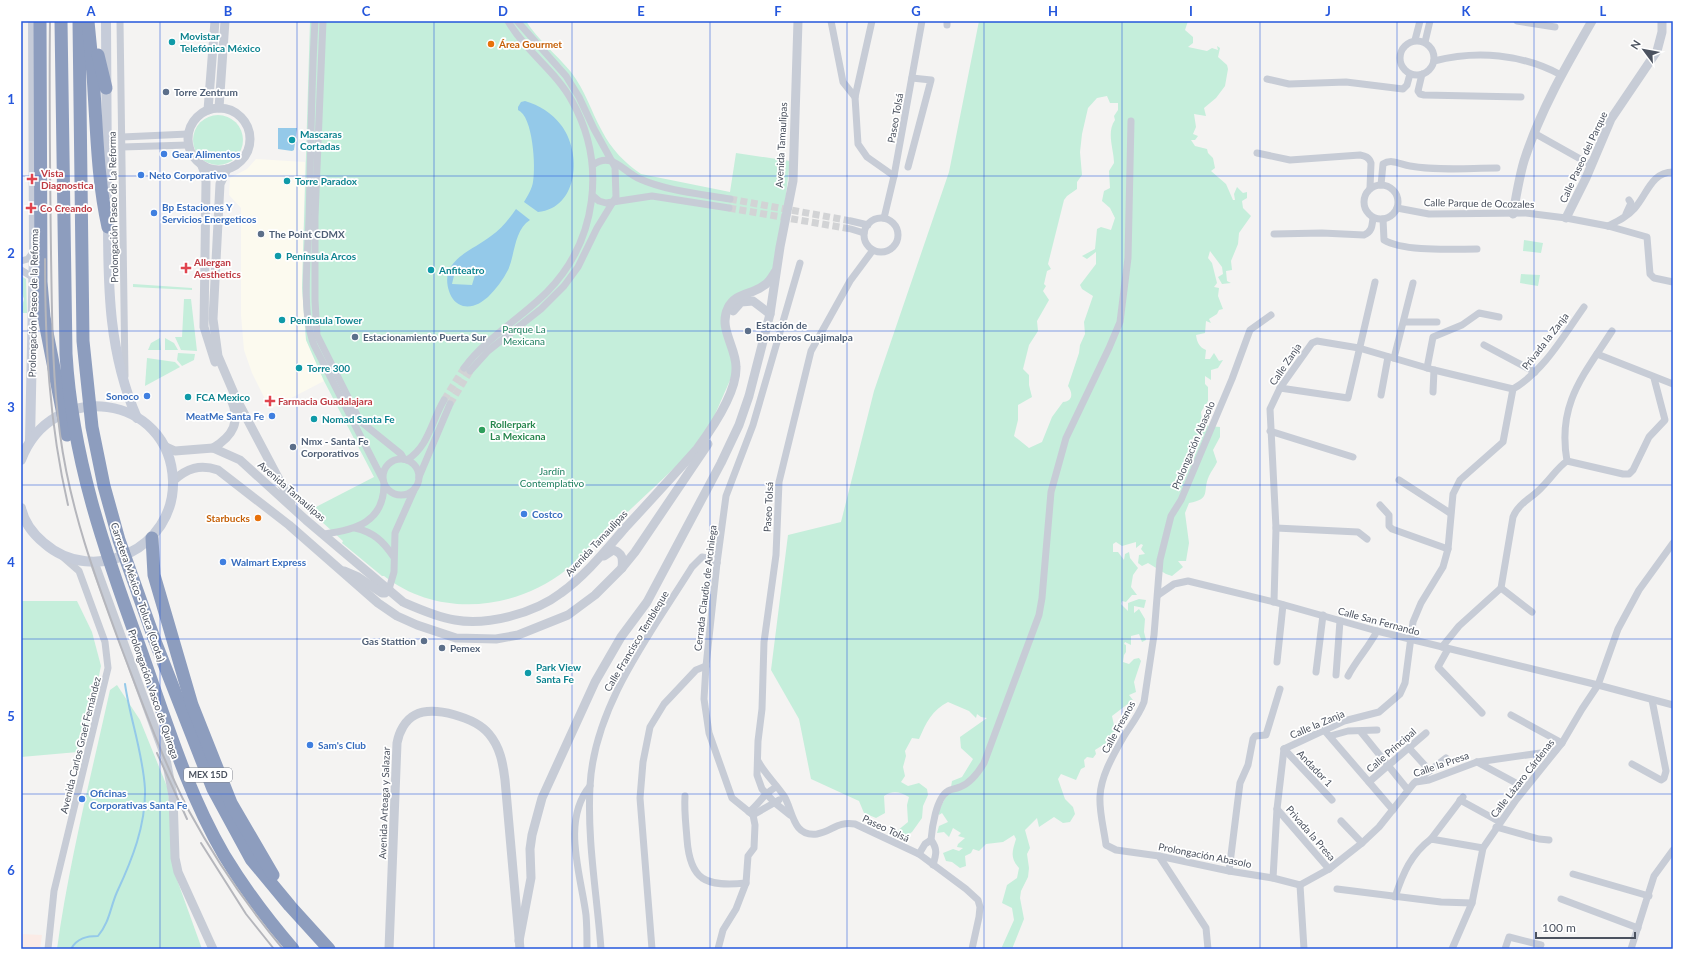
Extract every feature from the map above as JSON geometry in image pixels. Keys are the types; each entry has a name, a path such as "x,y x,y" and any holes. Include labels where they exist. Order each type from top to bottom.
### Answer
{"highway":[{"path":"40,21 42,282 44,317 59,396 70,432"},
{"name":"Carretera México - Toluca (Cuota)","path":"61,21 67,383 70,432 103,545 194,794 224,855 253,897 293,949"},
{"name":"Carretera México - Toluca (Cuota)","path":"79,21 82,323 86,382 92,427 104,486 119,540 131,575 213,789 251,859 290,906 329,949"},
{"path":"88,21 97,146 103,206 108,227"},
{"path":"95,21 98,54 106,88"},
{"path":"152,538 154,575 192,705 231,803 290,906"}],"main road":[{"name":"Prolongación Paseo de la Reforma","path":"30,441 34,278 33,21"},
{"name":"Prolongación Paseo de la Reforma","path":"106,21 110,310 115,346 126,392 137,418"},
{"path":"21,460 30,441 50,420 71,410 88,406 105,406 122,410 137,418 152,430 164,446 172,468 173,481 172,497 168,512 161,526 152,538 136,551 116,559 94,562 78,561 62,555 44,543 30,528 21,508"}],"street":[{"name":"Prolongación Paseo de La Reforma","path":"120,21 126,392"},
{"path":"208,110 215,21"},
{"path":"219,108 225,21"},
{"path":"315,21 312,217 315,300 318,335 360,421 416,467 419,478"},
{"path":"323,21 307,290 311,338 390,492 399,495 408,494 416,488"},
{"path":"508,21 517,34 559,81 572,100 585,130 593,165 593,196 584,233 575,254 562,274 538,300 481,347 467,369 540,309 564,286 578,267 597,228 614,202 617,188 617,175 613,161 594,129 570,82 517,21"},
{"name":"Avenida Tamaulipas","path":"520,945 531,878 530,849 532,834 542,798 557,762 595,682 621,637 647,602 739,425 759,361 770,314 793,181 798,21"},
{"path":"830,21 843,82 855,97"},
{"path":"872,21 855,97 858,144 867,157 894,176"},
{"name":"Paseo Tolsá","path":"884,218 894,176 922,21"},
{"path":"1416,40 1420,21"},
{"path":"1425,42 1430,21"},
{"path":"1517,21 1555,27"},
{"path":"1513,214 1524,162 1534,133 1560,75 1592,21"},
{"name":"Calle Paseo del Parque","path":"1566,218 1611,119 1657,51 1662,32 1662,21"},
{"path":"1416,40 1425,42 1434,52 1432,67 1422,74 1410,74 1401,64 1400,55 1404,47 1416,40"},
{"path":"314,49 321,50"},
{"path":"1434,61 1452,56 1496,56 1515,58 1543,66 1560,75"},
{"path":"1267,79 1290,84 1346,82 1403,89 1407,85 1410,74"},
{"path":"1422,74 1418,91 1424,96 1521,97"},
{"path":"908,167 931,80 912,78"},
{"path":"202,166 218,171 227,169 236,165 246,154 250,141 249,131 245,122 230,110 219,108 208,110 195,120 188,134 188,145 192,156 202,166 206,182 204,327 215,362 234,407 235,417 231,434 213,448"},
{"path":"933,865 937,854 935,845 931,840 932,825 942,798 948,791 961,787 970,781 984,763 1039,615 1042,598 1051,492 1062,452 1066,438 1120,322 1128,258 1131,120"},
{"path":"1534,133 1591,165"},
{"path":"122,136 188,134"},
{"path":"122,147 188,145"},
{"path":"1257,154 1290,160 1360,155 1366,156 1370,159 1371,163 1370,188"},
{"path":"593,165 602,160 613,161 633,176 650,183 730,199"},
{"path":"1381,184 1383,164 1391,161 1410,166 1434,168 1497,168"},
{"path":"227,169 220,184 213,318 218,356 236,398 294,509"},
{"path":"1608,226 1622,219 1644,197 1654,179 1661,174 1673,172"},
{"path":"1381,184 1389,187 1395,192 1398,200 1397,208 1391,216 1382,219 1373,218 1365,209 1363,204 1366,192 1370,188 1381,184"},
{"path":"593,196 603,203 656,196 729,208"},
{"path":"1622,219 1628,211 1630,203 1629,200"},
{"name":"Calle Parque de Ocozales","path":"1397,208 1429,214 1526,213 1566,218 1608,226 1647,238 1650,274 1654,278 1673,282"},
{"path":"884,218 891,221 896,226 898,233 894,246 888,251 880,252 873,250 865,241 864,233 868,225 875,219 884,218"},
{"path":"1274,234 1322,233 1364,235 1369,234 1372,229 1373,218"},
{"path":"1382,219 1382,236 1384,240 1391,244 1425,248 1477,248"},
{"path":"851,221 868,225"},
{"path":"851,229 864,233"},
{"path":"21,261 28,258 34,250"},
{"name":"Paseo Tolsá","path":"790,815 775,803 759,782 758,761 758,741 762,709 764,642 776,555 779,482 811,351 850,281 873,250"},
{"name":"Cerrada Claudio de Arciniega","path":"652,949 640,798 643,762 650,727 664,704 696,670 706,666 726,496 753,426 800,263"},
{"name":"Avenida Tamaulipas","path":"164,446 174,451 213,448 240,460 294,509 403,602 416,608 454,620 491,620 512,617 535,608 560,594 582,576 697,449 713,427 734,380 736,360 725,327 727,308 738,296 764,286 777,269"},
{"path":"21,270 26,271 34,278"},
{"path":"1280,388 1348,398 1375,282"},
{"path":"1381,395 1391,358 1404,322 1413,283"},
{"path":"173,481 188,469 208,466 218,470 289,525 339,570 391,612 428,629 456,638 496,639 518,635 568,615 596,596 622,568 718,430 739,381 742,358 731,326 733,311 741,302 753,301 770,314"},
{"name":"Privada la Zanja","path":"1513,389 1523,383 1535,372 1584,306"},
{"path":"1433,392 1430,369 1433,337 1462,324 1478,313 1499,317"},
{"name":"Prolongación Abasolo","path":"1158,595 1160,560 1171,516 1181,500 1232,380 1250,330 1271,315"},
{"path":"1404,322 1437,322"},
{"path":"1567,461 1564,433 1568,408 1576,389 1612,331"},
{"name":"Calle Zanja","path":"1274,602 1276,528 1270,409 1280,388 1312,343 1317,341 1359,348 1430,369 1513,389"},
{"path":"1484,345 1535,372"},
{"path":"1597,354 1654,378 1673,384"},
{"path":"1654,378 1665,420"},
{"path":"1411,639 1413,622 1418,609 1443,567 1448,549 1450,513 1453,494 1460,480 1503,442 1513,389"},
{"path":"324,534 355,528 371,518 381,507 384,499 383,474 389,464 393,461 406,460 416,454 423,446 447,402 416,488 395,533 394,572 389,589 385,593 382,593 358,577 339,570"},
{"path":"1482,713 1438,667 1445,648 1459,626 1501,588 1513,517 1517,508 1543,486 1558,467 1567,461 1623,474 1629,474 1633,470 1649,438 1665,420 1673,420"},
{"path":"1270,431 1353,457"},
{"path":"1399,480 1450,513"},
{"path":"654,497 660,501 660,515"},
{"path":"1380,505 1389,515 1389,526 1392,529 1448,549"},
{"path":"21,521 30,528"},
{"path":"355,528 375,535 394,556"},
{"path":"1276,528 1358,532 1367,539"},
{"name":"Calle Lázaro Cárdenas","path":"1452,949 1472,903 1483,848 1525,788 1549,762 1555,751 1562,743 1598,685 1618,629 1639,590 1673,544"},
{"path":"582,576 587,575 607,553 613,550 618,552 623,558 622,568"},
{"name":"Avenida Carlos Graef Fernández","path":"48,949 54,891 108,668 105,642 79,571 62,555"},
{"name":"Calle Francisco Tembleque","path":"601,949 592,848 590,786 596,749 604,717 618,688 696,561 702,557 706,557 717,563"},
{"name":"Prolongación Vasco de Quiroga","path":"94,562 166,759 172,796 174,838 178,872 213,949"},
{"name":"Calle San Fernando","path":"1158,595 1174,584 1188,581 1274,602 1377,631 1598,685 1673,705"},
{"path":"1501,588 1532,612"},
{"name":"Calle Fresnos","path":"1106,845 1100,795 1104,776 1113,756 1141,711 1144,702 1158,595"},
{"path":"1277,662 1283,605"},
{"path":"1316,672 1323,616"},
{"path":"428,629 430,622 434,620 454,620"},
{"path":"1336,674 1340,621"},
{"path":"1348,676 1356,660 1372,640 1377,631"},
{"name":"Calle la Zanja","path":"1273,878 1277,809 1284,749 1344,721 1379,712 1390,705 1400,694 1405,683 1411,639"},
{"path":"706,666 704,699 709,733 732,798 751,813 755,825 754,848 748,856 746,883 736,909 723,930 718,949"},
{"path":"1229,871 1240,783 1248,765 1253,739 1255,736 1266,735 1280,690"},
{"path":"1632,764 1661,780 1664,778 1666,771 1652,700"},
{"name":"Avenida Arteaga y Salazar","path":"389,949 397,743 399,733 414,715 432,711 451,714 470,720 489,733 498,747 503,762 520,945"},
{"path":"1511,715 1562,743"},
{"path":"1324,730 1393,810"},
{"path":"1330,736 1348,731 1361,732 1377,730"},
{"path":"1361,732 1408,790"},
{"name":"Calle Principal","path":"1369,782 1426,733"},
{"path":"1409,748 1430,771"},
{"name":"Andador 1","path":"1284,749 1332,800"},
{"name":"Calle la Presa","path":"1300,885 1329,869 1362,843 1393,810 1414,783 1428,780 1477,762 1555,751"},
{"path":"1414,783 1446,758"},
{"name":"Paseo Tolsá","path":"758,761 764,772 784,796 790,815 797,826 803,831 816,834 846,822 855,824 919,854 966,889 978,900 980,907 972,949"},
{"path":"1477,762 1525,788"},
{"path":"587,949 586,915 577,867 576,825 579,804 583,794 590,786"},
{"path":"751,813 766,792 776,787"},
{"path":"685,796 688,858 695,872 703,879 723,885 746,883"},
{"path":"751,813 775,803 784,796"},
{"path":"1395,896 1409,862 1418,850 1432,839 1462,798 1498,825 1539,840 1548,840"},
{"name":"Privada la Presa","path":"1277,809 1329,869"},
{"path":"1341,821 1362,843"},
{"path":"1432,839 1483,848"},
{"path":"919,854 925,844 931,840"},
{"name":"Prolongación Abasolo","path":"1106,845 1116,850 1159,856 1229,871 1273,878 1300,885"},
{"path":"1631,949 1654,876 1673,850"},
{"path":"1159,856 1206,928 1208,949"},
{"path":"1573,874 1648,896"},
{"path":"515,879 531,878"},
{"path":"1300,885 1304,949"},
{"path":"1337,889 1441,902 1472,903"},
{"path":"1561,899 1638,928"},
{"path":"1505,949 1509,938 1541,945"}],"shaded area":[{"path":"256,159 305,162 302,288 306,340 324,381 270,409 252,373 244,350 241,315 241,208 229,195 230,178 247,169"},
{"path":"21,934 42,935 40,949 21,949"}],"green space":[{"name":"Parque La Mexicana","path":"310,21 526,21 576,79 602,131 614,150 629,165 641,174 730,192 736,153 790,161 784,212 774,271 769,278 724,314 733,360 731,378 709,428 683,460 566,570 545,584 523,594 500,601 476,604 452,603 428,599 405,589 382,576 342,543 343,541 322,522 312,509 374,477 324,381 306,340 302,288"},
{"path":"979,21 1188,21 1185,30 1193,37 1193,43 1188,47 1207,51 1212,48 1218,50 1217,46 1220,48 1218,57 1227,65 1228,69 1225,86 1216,98 1204,108 1206,116 1194,114 1196,127 1193,134 1198,136 1195,140 1191,140 1195,146 1207,149 1208,153 1213,158 1215,168 1211,171 1226,184 1233,200 1235,200 1234,194 1237,187 1243,193 1247,192 1247,198 1242,201 1243,208 1251,216 1239,233 1238,244 1231,261 1232,270 1226,271 1227,281 1231,283 1222,284 1218,277 1223,274 1222,267 1210,251 1208,258 1212,263 1217,283 1214,287 1219,288 1218,296 1223,309 1219,310 1217,314 1209,319 1211,323 1206,321 1205,333 1196,335 1199,344 1206,350 1205,359 1210,359 1214,353 1219,361 1223,360 1218,368 1211,370 1211,380 1205,376 1205,384 1208,387 1208,401 1201,412 1202,421 1208,426 1220,427 1220,437 1213,450 1217,462 1207,481 1204,497 1189,503 1185,513 1189,543 1186,561 1178,561 1183,567 1172,576 1148,563 1142,566 1138,563 1139,555 1145,554 1141,549 1143,545 1141,544 1136,548 1136,542 1122,546 1116,542 1113,544 1113,552 1118,552 1124,560 1125,554 1129,552 1130,558 1138,568 1133,575 1131,587 1137,595 1132,595 1126,602 1122,601 1121,604 1128,611 1128,603 1139,599 1146,600 1144,608 1134,606 1134,613 1139,609 1145,619 1144,632 1146,640 1142,642 1139,634 1131,636 1131,645 1125,642 1124,644 1126,645 1126,652 1123,662 1129,664 1134,659 1139,658 1141,661 1134,682 1136,692 1129,695 1133,700 1112,716 1115,730 1106,743 1095,750 1096,754 1093,758 1087,757 1084,760 1085,767 1081,769 1076,780 1061,774 1058,779 1065,799 1073,807 1075,814 1070,822 1063,823 1054,817 1039,827 1037,818 1025,830 1030,848 1027,854 1029,868 1028,877 1021,891 1020,898 1024,919 1012,949 1001,949 1014,920 1012,908 1002,903 1007,885 1017,878 1019,868 1013,858 1016,839 1014,835 1003,842 986,844 979,851 973,849 971,853 965,856 966,866 960,868 952,862 946,861 943,853 953,849 959,851 963,848 957,847 958,844 965,838 958,836 961,833 953,828 949,837 944,832 937,833 939,826 948,822 942,813 939,815 938,812 951,787 952,781 962,777 973,759 961,748 960,737 987,718 981,717 977,714 976,718 969,711 948,702 942,705 934,713 927,722 919,739 912,738 905,751 906,756 903,767 905,776 901,782 908,786 919,783 927,789 928,795 923,806 922,818 912,832 905,837 897,831 908,822 907,805 909,797 896,792 884,796 885,813 876,818 864,813 859,801 811,779 799,719 771,670 788,535 841,522 874,391 949,172","holes":["1107,96 1110,103 1118,103 1118,110 1114,116 1115,120 1111,130 1114,163 1109,171 1110,188 1104,191 1102,201 1110,208 1115,218 1111,230 1101,227 1097,229 1095,249 1082,256 1087,259 1096,252 1096,264 1080,285 1082,289 1093,296 1084,322 1085,334 1080,345 1079,353 1068,386 1071,391 1071,396 1069,400 1063,402 1052,417 1042,442 1029,448 1014,436 1018,420 1018,405 1032,397 1029,385 1029,375 1023,369 1029,345 1038,331 1037,321 1049,300 1043,291 1046,286 1044,284 1047,271 1051,269 1048,264 1064,200 1077,189 1077,182 1082,175 1080,152 1082,134 1088,108 1097,98"]},
{"path":"218,115 227,117 236,122 241,131 243,140 241,149 236,158 227,163 218,165 209,163 200,158 195,149 193,140 195,131 200,122 209,117"},
{"path":"1524,240 1543,243 1541,253 1523,251"},
{"path":"1521,274 1540,275 1538,286 1520,283"},
{"path":"21,276 26,279 27,313 23,313 21,310 24,299 21,291"},
{"path":"133,284 192,288 192,290 133,287"},
{"path":"184,299 191,299 197,351 181,350 175,337 182,337"},
{"path":"160,338 161,350 148,350 151,343"},
{"path":"165,338 174,343 178,350 165,350"},
{"path":"178,353 195,354 194,360 182,366 177,360"},
{"path":"147,358 175,362 180,367 145,386"},
{"path":"21,601 77,601 92,632 101,666 92,708 78,752 21,757"},
{"path":"117,685 140,720 168,789 175,874 202,949 57,949 74,851 110,690"}],"water":[{"path":"525,101 545,110 561,125 568,136 574,163 573,177 569,190 562,201 552,208 538,212 524,202 530,192 534,175 534,154 530,131 523,114 518,110 521,102"},
{"path":"278,128 297,128 294,150 278,149"},
{"path":"516,209 530,220 525,224 518,236 508,270 504,277 491,294 480,303 473,306 463,306 458,304 450,294 447,280 449,271 453,264 467,252 495,233 505,224","holes":["459,266 475,275 472,285 452,284 456,267"]}],"waterway":[{"path":"71,949 79,940 90,936 98,936 102,930 133,855 141,829 145,802 144,776 125,684"}],"tunnel":[{"path":"730,199 851,221"},
{"path":"729,208 851,229"},
{"path":"444,400 464,368"},
{"path":"450,404 470,371"}],"railway":[{"path":"50,21 50,166 53,344 57,411 64,462 70,489 84,542 111,621 153,730 179,791 199,829 221,865 245,900 283,949"},
{"path":"45,259 49,383 56,444 68,505"},
{"path":"157,753 187,819"},
{"path":"201,843 246,914 274,949"}],"place":[{"name":"Movistar Telefónica México","path":"172,42"},
{"name":"Área Gourmet","path":"491,44"},
{"name":"Torre Zentrum","path":"166,92"},
{"name":"Mascaras Cortadas","path":"292,140"},
{"name":"Gear Alimentos","path":"164,154"},
{"name":"Neto Corporativo","path":"141,175"},
{"name":"Vista Diagnostica","path":"32,179"},
{"name":"Torre Paradox","path":"287,181"},
{"name":"Co Creando","path":"31,208"},
{"name":"Bp Estaciones Y Servicios Energeticos","path":"154,213"},
{"name":"The Point CDMX","path":"261,234"},
{"name":"Península Arcos","path":"278,256"},
{"name":"Allergan Aesthetics","path":"186,268"},
{"name":"Anfiteatro","path":"431,270"},
{"name":"Península Tower","path":"282,320"},
{"name":"Estación de Bomberos Cuajimalpa","path":"748,331"},
{"name":"Estacionamiento Puerta Sur","path":"355,337"},
{"name":"Torre 300","path":"299,368"},
{"name":"Sonoco","path":"147,396"},
{"name":"FCA Mexico","path":"188,397"},
{"name":"Farmacia Guadalajara","path":"270,401"},
{"name":"MeatMe Santa Fe","path":"272,416"},
{"name":"Nomad Santa Fe","path":"314,419"},
{"name":"Rollerpark La Mexicana","path":"482,430"},
{"name":"Nmx - Santa Fe Corporativos","path":"293,447"},
{"name":"Costco","path":"524,514"},
{"name":"Starbucks","path":"258,518"},
{"name":"Walmart Express","path":"223,562"},
{"name":"Gas Stattion","path":"424,641"},
{"name":"Pemex","path":"442,648"},
{"name":"Park View Santa Fe","path":"528,673"},
{"name":"Sam's Club","path":"310,745"},
{"name":"Oficinas Corporativas Santa Fe","path":"82,799"}],"park label":[{"name":"Jardín Contemplativo","path":"552,476"}]}
